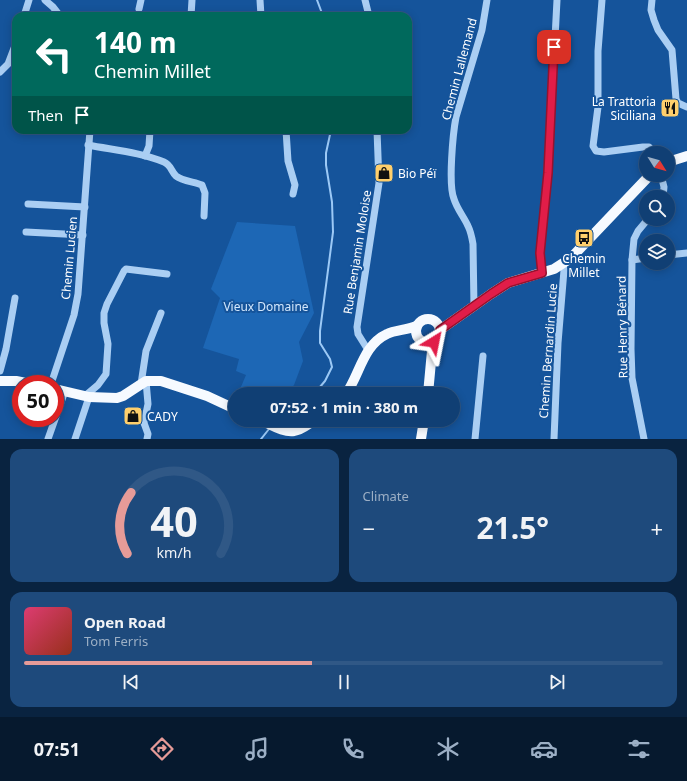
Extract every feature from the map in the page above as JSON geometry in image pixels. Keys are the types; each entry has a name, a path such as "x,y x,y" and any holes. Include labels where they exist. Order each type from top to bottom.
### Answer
{"main road":[{"path":"675,160 687,156"},
{"path":"438,326 455,319 508,283 554,269 571,258 644,182"},
{"path":"350,387 368,350 374,342 390,332 413,330 422,320 430,319 438,326 439,336 431,345 428,387"},
{"path":"413,330 418,339 431,345"},
{"path":"0,381 12,381"},
{"path":"64,391 87,396 116,398 123,396 143,383 161,381 207,396 228,406"},
{"path":"279,427 293,431 303,427"},
{"path":"421,439 423,427"}],"street":[{"path":"25,12 29,0"},
{"path":"45,0 57,12"},
{"path":"139,9 141,0"},
{"path":"191,12 192,0"},
{"path":"260,0 261,12"},
{"path":"365,0 367,12"},
{"name":"Chemin Lallemand","path":"474,306 473,244 468,226 456,205 451,191 454,128 456,117 482,30 487,0"},
{"path":"542,273 540,253 548,173 557,0"},
{"path":"602,0 598,52 598,107 593,146 596,151 604,152 639,148"},
{"path":"652,0 654,20 658,30 672,50 676,99 678,103 687,107"},
{"path":"0,72 8,64 12,54"},
{"name":"Chemin Lucien","path":"54,375 74,315 78,294 89,134"},
{"path":"146,156 149,146 150,134"},
{"path":"286,134 288,161 296,184 293,194"},
{"name":"Rue Benjamin Moloise","path":"368,350 358,334 357,327 379,183 377,134"},
{"path":"88,145 146,156 166,163 170,166 176,176 202,185 205,193 204,216"},
{"path":"28,204 84,207"},
{"name":"Rue Henry Bénard","path":"642,226 634,239 632,260 631,349 632,378 644,439"},
{"path":"26,232 83,235"},
{"path":"675,254 687,253"},
{"path":"632,260 639,259"},
{"name":"Chemin Bernardin Lucie","path":"554,439 558,343 564,270 562,264"},
{"path":"75,439 87,396 98,386 106,374 108,344 104,323 104,313 124,271 167,274"},
{"path":"0,372 6,349 15,298"},
{"path":"147,439 148,434 144,424 148,404 143,383 146,351 161,313"},
{"path":"475,439 483,356"},
{"path":"48,439 51,427"}],"green space":[{"name":"Vieux Domaine","path":"237,222 295,226 314,313 299,342 303,361 292,387 241,387 246,375 236,371 239,359 203,348 220,298 211,289"}],"waterway":[{"path":"317,0 322,12"},
{"path":"320,387 325,381 332,367 330,359 320,343 320,331 333,232 332,202 326,165 326,153 330,134"},
{"path":"261,439 269,429"}],"place":[{"name":"La Trattoria Siciliana","path":"670,108"},
{"name":"Bio Péï","path":"384,173"},
{"name":"Chemin Millet","path":"584,238"},
{"name":"CADY","path":"133,416"}],"route":[{"path":"434,342 439,336 440,330 446,325 508,283 542,273 540,253 548,173 554,47"}]}
